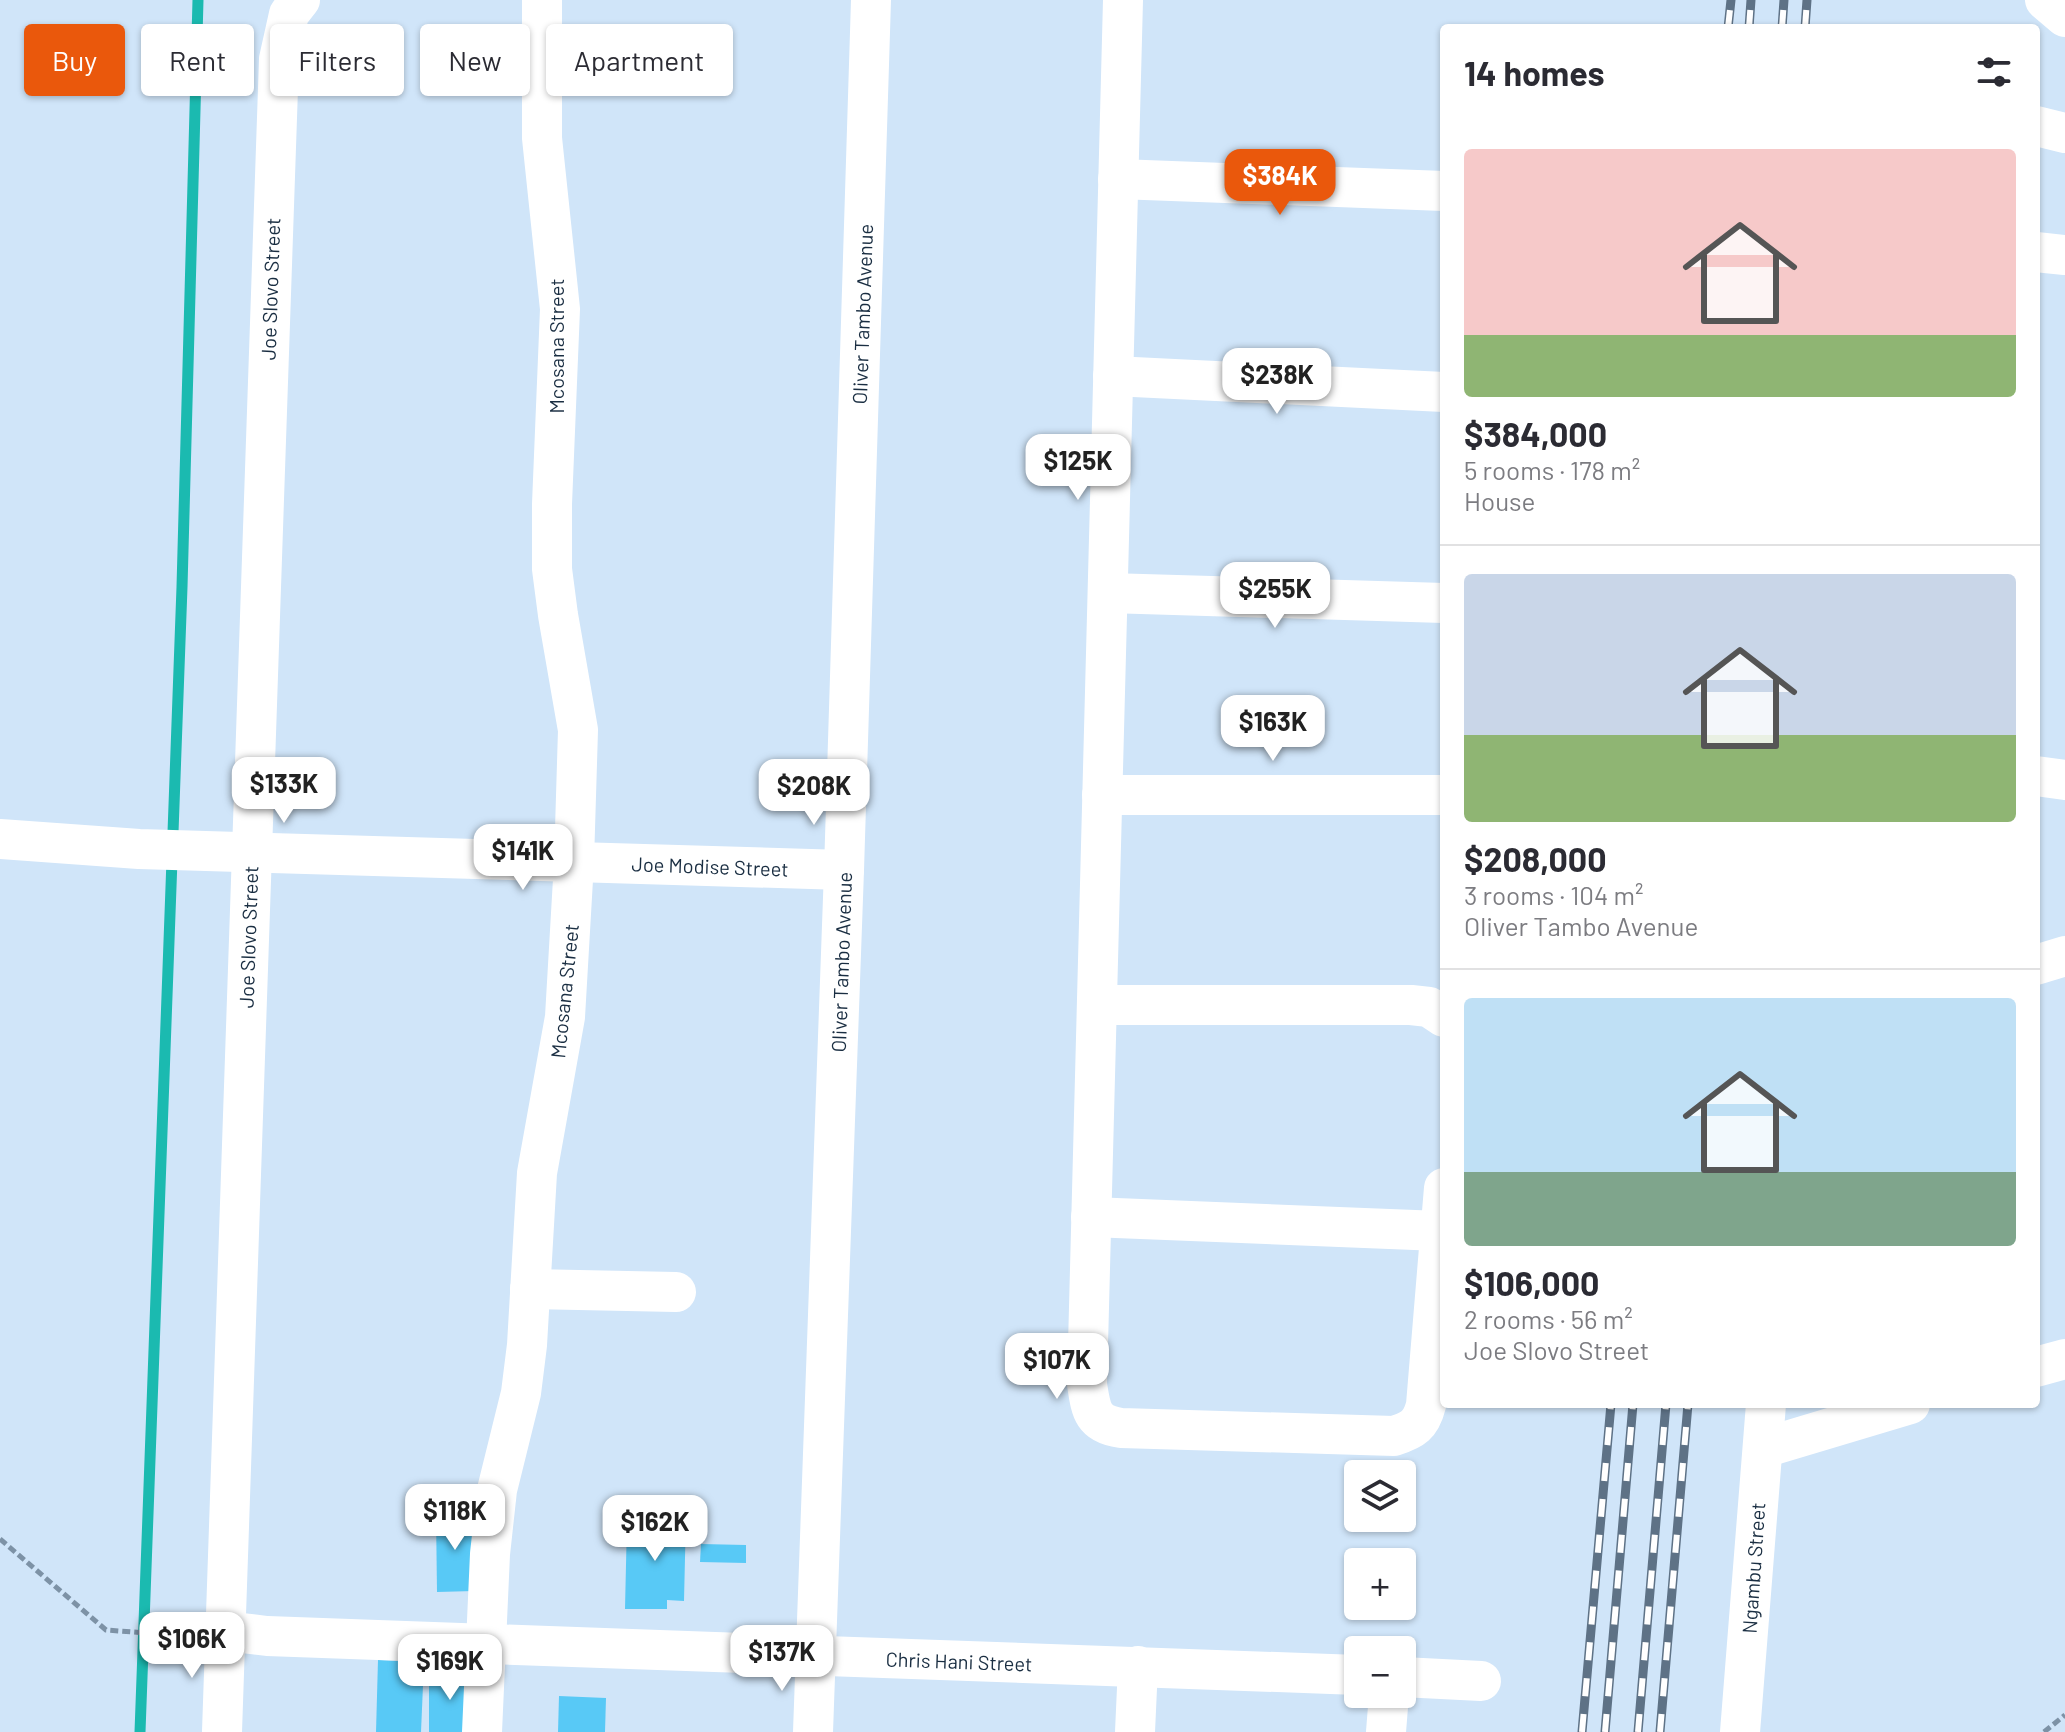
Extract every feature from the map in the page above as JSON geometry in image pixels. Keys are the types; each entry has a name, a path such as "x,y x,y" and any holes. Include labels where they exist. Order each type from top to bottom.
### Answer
{"street":[{"name":"Mcosana Street","path":"482,1732 497,1490 521,1393 537,1173 565,1017 574,862 578,730 552,569 560,309 542,138 542,0"},
{"name":"Oliver Tambo Avenue","path":"813,1732 871,0"},
{"path":"1091,1217 1440,1231 1426,1405 1422,1421 1411,1431 1394,1436 1121,1428 1105,1426 1091,1411 1087,1384 1091,1217 1097,1005 1102,795 1108,593 1123,0"},
{"path":"2045,0 2065,17"},
{"name":"Joe Slovo Street","path":"222,1732 279,59 289,14 299,1"},
{"path":"2040,127 2065,133"},
{"path":"1118,179 1440,191"},
{"path":"2040,252 2065,255"},
{"path":"1113,376 1440,392"},
{"path":"1108,593 1440,603"},
{"path":"2040,777 2065,780"},
{"path":"1102,795 1440,795"},
{"name":"Joe Modise Street","path":"0,839 139,849 844,870"},
{"path":"2040,964 2065,956"},
{"path":"1097,1005 1411,1005 1429,1007 1440,1014"},
{"path":"530,1289 676,1292"},
{"path":"2040,1366 2065,1359"},
{"name":"Ngambu Street","path":"1740,1732 1766,1408"},
{"path":"1763,1448 1897,1408"},
{"name":"Chris Hani Street","path":"225,1631 267,1636 1344,1674"},
{"path":"1135,1732 1138,1666"},
{"path":"1416,1678 1481,1681"},
{"path":"1386,1732 1388,1708"}],"path":[{"path":"0,1539 106,1630 160,1634"},
{"path":"2044,1732 2065,1715"}],"building":[{"path":"473,1513 474,1591 437,1592 436,1514"},
{"path":"668,1514 686,1515 684,1601 667,1600 667,1609 625,1609 627,1521 668,1522"},
{"path":"701,1544 746,1545 746,1563 700,1562"},
{"path":"378,1660 424,1662 421,1732 376,1732"},
{"path":"429,1672 470,1672 470,1732 429,1732"},
{"path":"559,1696 606,1698 605,1732 558,1732"}],"waterway":[{"path":"140,1732 182,587 198,0"}],"railway":[{"path":"1728,24 1731,0"},
{"path":"1749,24 1751,0"},
{"path":"1782,24 1784,0"},
{"path":"1805,24 1807,0"},
{"path":"1582,1732 1611,1408"},
{"path":"1605,1732 1633,1408"},
{"path":"1638,1732 1666,1408"},
{"path":"1660,1732 1688,1408"}]}
